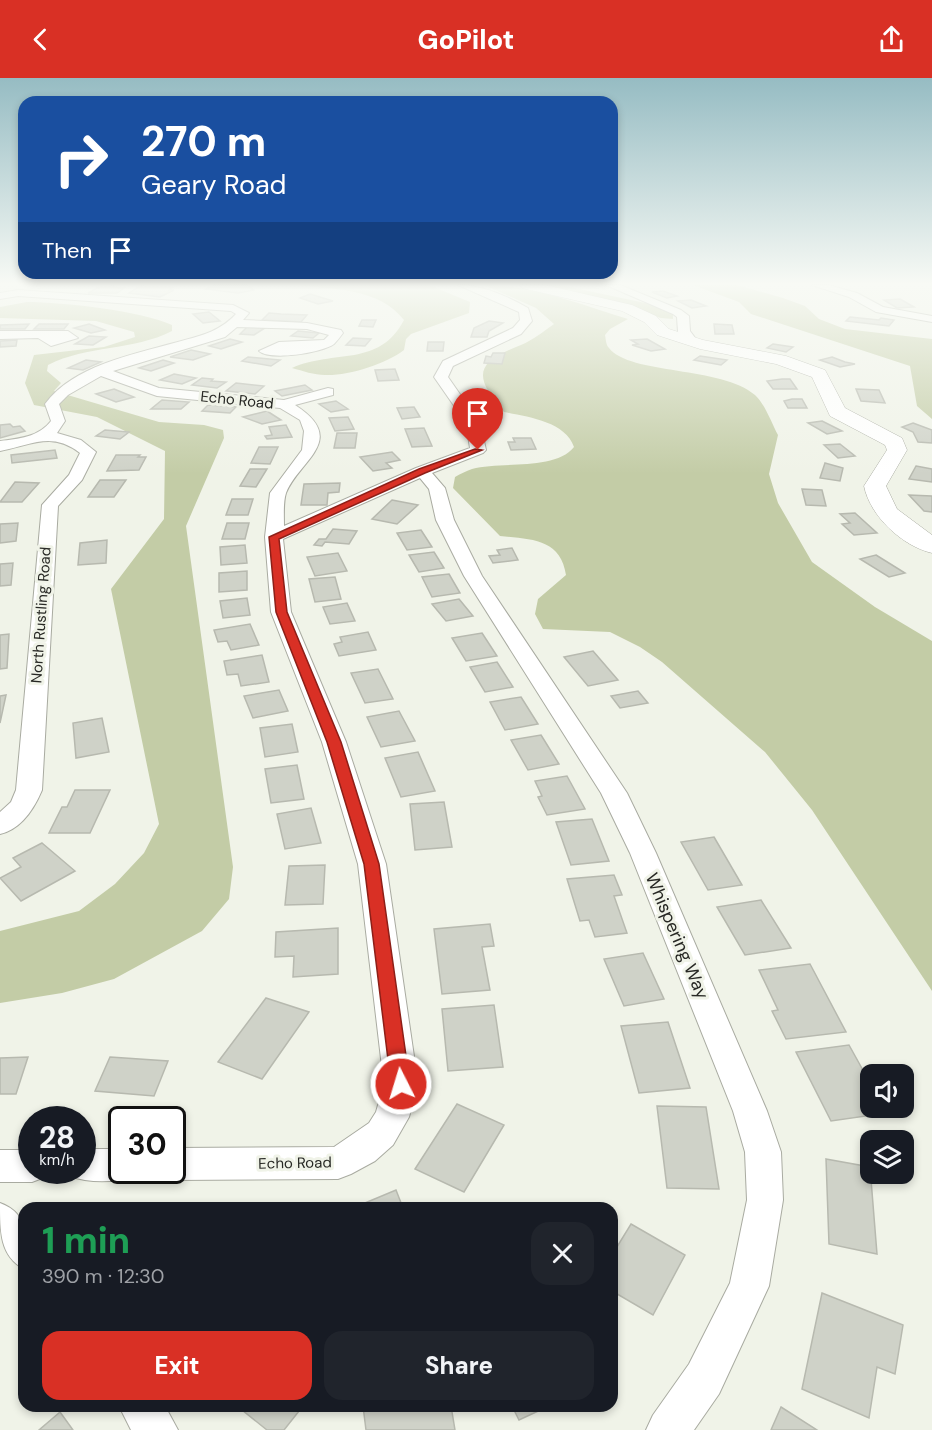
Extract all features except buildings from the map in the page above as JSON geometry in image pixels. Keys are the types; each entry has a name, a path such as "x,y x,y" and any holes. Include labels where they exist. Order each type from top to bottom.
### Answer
{"street":[{"path":"0,446 46,434 56,427 58,421 52,404 70,384 101,371 175,348"},
{"path":"274,537 422,471 478,450 473,423 441,377 448,364 481,348"},
{"path":"717,348 794,363 822,377 837,412 895,442 897,450 875,486 877,498 894,519 932,546"},
{"name":"Echo Road","path":"101,371 157,392 284,405 306,418 311,431 310,450 278,493 274,537 281,612 334,742 372,864 401,1084 392,1117 381,1134 362,1150 338,1163 186,1164"},
{"path":"284,405 328,392"},
{"name":"North Rustling Road","path":"0,826 22,806 29,790 50,505 76,477 88,452 76,443 46,434"},
{"name":"Whispering Way","path":"422,471 437,488 445,520 473,576 614,793 643,853 746,1101 763,1152 765,1200 749,1286 704,1379 668,1430"},
{"path":"0,1166 18,1166"},
{"path":"0,1220 18,1243"},
{"path":"144,1412 156,1430"}],"green space":[{"path":"110,348 78,354 48,365 47,371 61,383 54,391 159,422 204,425 223,430 224,438 186,526 233,867 229,899 202,931 114,979 62,993 0,1003 0,931 79,911 115,884 144,853 159,824 111,589 164,519 165,451 97,417 34,405 25,383 34,355"},
{"path":"375,348 404,348 377,364 334,375 317,374 292,368 308,362"},
{"path":"513,348 609,348 620,357 636,363 721,379 755,395 778,435 769,474 778,503 812,562 875,607 932,641 932,991 812,810 765,752 662,662 640,647 610,632 543,629 535,614 538,599 566,575 558,554 543,543 500,536 453,488 455,477 472,469 541,462 565,455 574,447 569,438 554,426 534,418 504,412 493,399 483,379 484,371 495,357"},
{"path":"855,348 932,348 932,419 917,406 910,366"}],"route":[{"path":"401,1084 372,864 334,742 281,612 274,537 422,471 478,450"}]}
